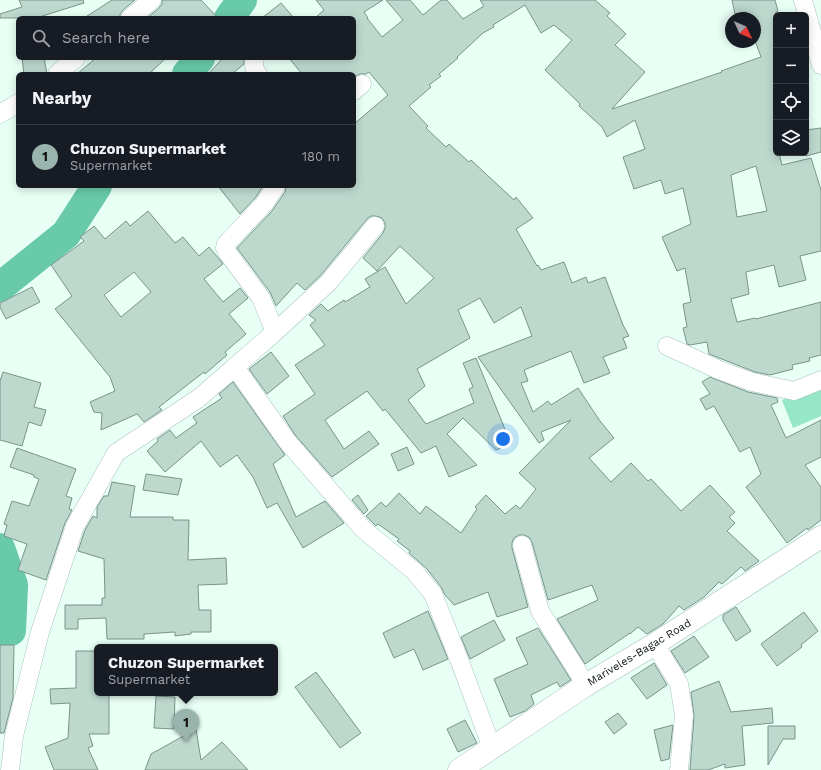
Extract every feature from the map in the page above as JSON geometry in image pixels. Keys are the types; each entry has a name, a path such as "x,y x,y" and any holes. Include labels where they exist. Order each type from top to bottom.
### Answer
{"main road":[{"name":"Mariveles-Bagac Road","path":"459,770 586,685 655,644 821,537"}],"street":[{"path":"132,16 152,0"},
{"path":"803,0 821,65"},
{"path":"59,72 74,60"},
{"path":"254,60 253,62 256,72"},
{"path":"0,114 16,104"},
{"path":"275,188 264,204 226,244 225,248 261,298 275,332"},
{"path":"10,770 14,736 40,632 75,526 116,453 199,398 275,332 329,282 374,226"},
{"path":"667,346 719,370 752,382 794,391 821,380"},
{"path":"235,367 287,441 363,529 414,571 433,594 492,748"},
{"path":"522,545 540,611 586,685"},
{"path":"655,644 679,684 684,715 679,770"}],"green space":[{"path":"821,384 821,416 793,428 782,400"}],"building":[{"path":"19,0 83,0 84,3 42,16 16,16 16,18 0,18 0,14 22,7"},
{"path":"112,0 135,0 123,10 120,16 87,16"},
{"path":"162,0 201,0 216,16 149,16 162,4"},
{"path":"316,0 383,0 364,12 382,37 403,20 386,0 410,0 423,15 441,0 447,0 463,19 484,6 480,0 595,0 610,13 607,16 626,34 615,45 645,72 612,109 722,72 721,71 761,57 758,48 761,48 761,12 735,12 732,0 775,0 778,11 773,12 773,156 780,156 782,165 811,158 821,190 821,251 800,256 806,280 779,287 774,265 746,272 749,294 731,299 737,322 756,319 821,302 821,355 809,358 810,361 792,365 793,369 770,375 755,372 709,354 707,342 690,345 687,344 683,328 687,327 683,304 691,302 685,268 677,271 662,237 691,224 683,188 665,194 661,180 634,189 623,157 645,149 635,120 607,137 602,127 579,106 580,104 545,70 572,40 554,25 541,33 525,5 483,33 457,57 458,58 439,74 441,76 429,85 431,87 409,106 428,126 426,128 446,147 449,144 469,162 471,160 514,200 516,197 533,218 516,229 537,266 538,265 541,270 564,262 572,283 586,277 588,283 605,277 623,325 629,336 623,338 627,348 603,357 610,373 584,383 571,351 524,370 528,381 521,383 533,412 548,401 551,405 578,388 600,421 614,438 589,458 611,482 631,463 648,481 651,479 681,511 710,485 735,512 729,517 735,523 727,531 759,561 745,571 741,567 722,584 719,582 704,597 684,610 679,606 663,624 647,634 638,627 585,664 557,619 598,600 592,585 548,600 532,542 529,537 519,535 514,538 512,543 512,548 528,607 497,617 488,592 454,605 445,595 441,587 427,569 409,553 410,551 397,541 399,539 378,524 376,526 366,516 381,502 386,507 399,493 420,514 426,506 461,533 477,509 475,507 486,495 505,514 516,505 520,509 536,489 519,473 571,420 541,432 544,440 539,443 478,357 532,336 521,307 494,323 480,298 458,310 470,338 417,369 425,386 408,400 426,424 474,403 469,389 473,387 463,363 476,358 511,444 496,450 463,418 447,434 477,465 449,477 436,446 421,453 385,409 383,411 367,391 325,420 344,449 369,431 379,444 332,477 295,435 283,416 315,394 295,365 325,345 310,325 316,320 309,315 321,304 328,311 344,300 345,302 370,287 365,279 385,267 406,304 434,278 400,246 377,271 363,258 383,233 385,228 385,223 382,218 376,216 371,216 367,219 321,275 305,290 297,283 276,306 270,292 237,248 272,211 285,192 286,188 356,188 356,122 388,95 369,72 356,76 356,72 300,72 291,60 356,60 356,16 317,16 324,10","holes":["756,166 767,211 737,217 731,175"]},
{"path":"281,3 292,16 265,16"},
{"path":"22,60 44,60 47,72 24,72"},
{"path":"94,60 164,60 151,72 79,72"},
{"path":"221,60 244,60 244,64 234,72 210,72"},
{"path":"821,128 821,152 809,155 809,130"},
{"path":"220,188 262,188 256,197 240,214"},
{"path":"148,211 175,243 183,237 199,256 209,247 223,264 204,279 223,302 240,288 248,298 229,314 246,334 225,352 227,355 205,374 204,372 159,407 162,410 144,422 137,414 101,430 102,413 94,412 90,402 115,391 110,377 55,309 72,296 51,265 84,241 80,237 94,226 105,239 126,221 130,226","holes":["134,272 151,292 121,317 104,295"]},
{"path":"32,287 40,302 6,319 0,307 0,303"},
{"path":"271,352 289,376 267,394 249,369"},
{"path":"3,372 41,383 34,407 46,410 41,426 29,422 22,446 0,440 0,381"},
{"path":"710,377 748,392 777,398 778,402 771,405 786,438 821,420 821,457 805,465 821,487 821,520 808,530 807,528 787,543 746,487 761,474 750,447 740,452 714,406 706,410 700,399 710,394 702,382"},
{"path":"233,382 285,455 273,464 296,517 325,501 344,523 303,548 277,503 267,508 253,477 237,455 220,467 201,441 165,472 147,451 158,441 157,439 170,430 176,438 197,423 193,417 222,398 219,394"},
{"path":"407,447 414,464 398,471 391,454"},
{"path":"17,448 76,469 66,496 72,498 69,509 72,510 65,523 46,580 18,570 27,544 4,536 7,525 4,524 12,501 29,506 39,479 34,477 34,475 10,467"},
{"path":"146,474 182,479 178,495 143,490"},
{"path":"112,482 135,486 130,517 173,517 173,520 189,520 188,560 226,558 227,584 198,585 199,610 211,610 211,632 191,632 191,634 175,636 175,632 144,634 144,639 107,639 106,618 78,619 78,629 65,629 65,605 102,605 102,598 105,598 104,559 78,551 85,530 93,516 97,518 97,507 104,496 108,496"},
{"path":"358,495 368,510 364,514 352,500"},
{"path":"736,607 751,631 736,641 723,620 723,615"},
{"path":"428,611 448,659 423,670 414,649 394,658 383,633"},
{"path":"804,612 818,631 801,645 802,647 777,666 761,644"},
{"path":"494,620 505,640 470,659 461,637"},
{"path":"538,628 571,680 560,687 557,682 531,695 534,704 525,711 510,717 494,679 528,664 516,638"},
{"path":"694,636 709,657 685,673 671,651"},
{"path":"0,645 14,645 13,698 4,733 0,733"},
{"path":"76,651 94,651 94,696 109,696 109,734 89,734 93,746 88,748 98,770 54,770 45,747 68,738 70,703 51,704 50,689 76,688"},
{"path":"654,663 667,685 647,699 631,678"},
{"path":"316,672 361,733 340,748 295,687"},
{"path":"719,681 731,712 772,708 773,723 742,726 745,765 725,768 725,764 708,770 690,770 694,716 691,692"},
{"path":"156,696 175,697 174,729 154,728"},
{"path":"618,713 627,724 614,734 605,722"},
{"path":"465,720 477,743 458,752 447,729"},
{"path":"673,725 669,759 661,761 654,730"},
{"path":"768,726 795,726 795,739 783,739 768,765"},
{"path":"196,729 201,760 222,742 248,770 145,770 151,754"}],"waterway":[{"path":"230,16 242,0"},
{"path":"189,72 198,60"},
{"path":"0,287 66,234 96,188"},
{"path":"0,548 13,585 11,631 0,634"}],"place":[{"name":"Chuzon Supermarket","path":"186,742"}]}
